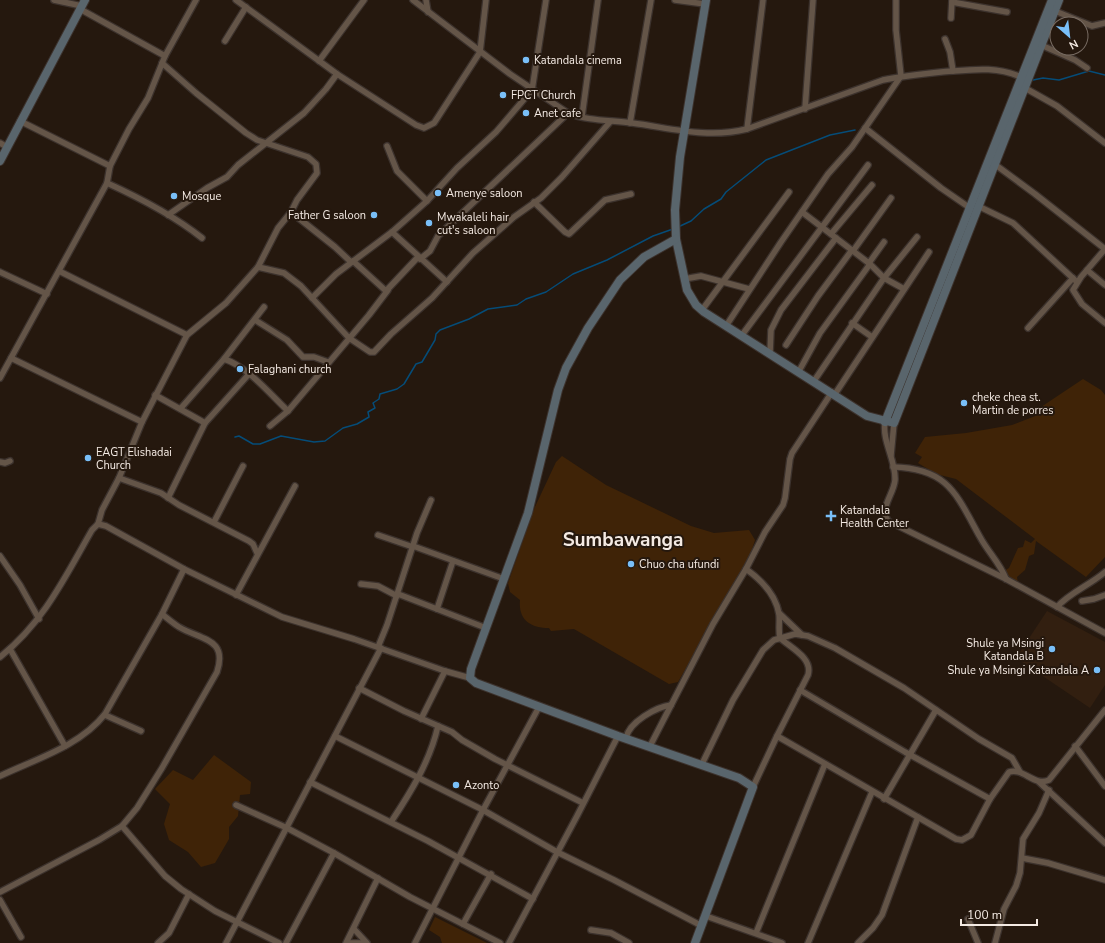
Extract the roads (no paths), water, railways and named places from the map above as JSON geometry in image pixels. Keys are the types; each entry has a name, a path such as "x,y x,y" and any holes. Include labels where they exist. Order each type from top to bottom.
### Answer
{"street":[{"path":"54,0 82,5 165,56"},
{"path":"0,378 47,294 84,220 107,183 110,166 148,98 165,56 196,0"},
{"path":"236,0 337,74 416,125 424,128 434,123 480,52 486,0"},
{"path":"319,61 364,0"},
{"path":"413,0 532,90 568,113 610,122 630,123 685,132 724,134 747,129 883,80 901,76 988,69 1011,72 1023,78"},
{"path":"426,0 428,12"},
{"path":"312,298 352,262 392,232 427,201 457,168 496,132 532,90 546,0"},
{"path":"582,116 598,0"},
{"path":"630,123 651,0"},
{"path":"675,0 705,2 676,197 675,232 684,279 691,298 702,310 867,416 885,422 894,423"},
{"path":"747,129 763,0"},
{"path":"805,109 813,0"},
{"path":"726,326 828,174 865,128 901,76 896,30 896,0"},
{"path":"992,163 1052,0"},
{"path":"1059,0 1025,88 992,163 885,422 885,437 893,467 895,483 884,510 888,521 1006,579 1105,633"},
{"path":"951,18 952,1 1007,12"},
{"path":"0,161 3,145 20,121 82,5"},
{"path":"225,41 246,7"},
{"path":"1055,11 1092,26 1104,24"},
{"path":"945,39 951,57 953,71"},
{"path":"1041,45 1075,60 1087,68"},
{"path":"0,657 10,649 39,619 92,530 98,524 105,504 119,478 142,422 187,335 226,303 258,267 278,228 291,212 297,200 317,173 316,164 308,157 257,140 226,118 162,63"},
{"path":"168,215 207,188 227,177 238,165 267,143 316,101 337,74"},
{"path":"1025,88 1057,106 1105,143"},
{"path":"270,426 288,411 388,290 419,258 430,251 438,236 568,113"},
{"path":"20,121 110,166"},
{"path":"258,267 284,273 312,298 349,338 370,352 374,352 390,334 420,310 473,253 514,217 541,198 562,177 610,122"},
{"path":"865,128 941,188 974,207 1012,223 1075,280"},
{"path":"387,146 397,171 427,201"},
{"path":"992,163 1035,194 1105,249 1087,270 1075,280 1028,328"},
{"path":"742,335 868,166"},
{"path":"107,183 139,197 202,238"},
{"path":"831,234 872,185"},
{"path":"702,310 789,192"},
{"path":"534,202 565,232 569,234 574,231 605,200 631,194"},
{"path":"786,345 818,296 891,198"},
{"path":"890,457 894,423 974,207"},
{"path":"291,212 335,247 379,287 384,291 388,290"},
{"path":"802,212 822,226 884,278 904,289"},
{"path":"392,232 447,282"},
{"path":"470,678 471,669 528,513 558,390 566,368 588,328 620,280 644,257 675,232"},
{"path":"814,381 884,278 917,237"},
{"path":"770,353 771,330 781,310 836,238"},
{"path":"799,371 820,333 884,242"},
{"path":"650,746 713,624 746,569 785,498 792,453 929,252"},
{"path":"1087,270 1105,285"},
{"path":"59,271 187,335"},
{"path":"0,272 47,294"},
{"path":"684,279 701,276 749,290"},
{"path":"1075,280 1075,295 1082,304 1105,323"},
{"path":"181,408 224,359 264,307"},
{"path":"255,320 287,340 303,357 314,357 328,362"},
{"path":"852,323 872,337"},
{"path":"11,358 142,422"},
{"path":"224,359 237,365 249,374 288,411"},
{"path":"168,498 205,423 249,374"},
{"path":"155,395 181,408 205,423"},
{"path":"0,462 5,463 10,460"},
{"path":"214,522 243,466"},
{"path":"893,467 923,471 937,478 952,489 962,502 980,538 1001,567 1006,579"},
{"path":"119,478 131,484 148,488 214,522 253,544 257,553"},
{"path":"236,595 257,553 295,486"},
{"path":"226,943 335,736 379,648 413,547 431,500"},
{"path":"98,524 106,526 184,569 282,618 470,678 476,683 622,737 702,764 739,778 753,786"},
{"path":"378,535 504,579"},
{"path":"0,556 20,585 39,619"},
{"path":"437,609 453,561"},
{"path":"0,776 65,746 91,731 105,714 162,614 184,569"},
{"path":"746,569 758,578 765,586 779,613 803,636"},
{"path":"1058,608 1070,595 1086,587 1105,572"},
{"path":"361,584 378,586 397,595 486,628"},
{"path":"1082,601 1105,595"},
{"path":"695,943 753,786 808,675 809,665 805,659 780,638 778,631 779,613"},
{"path":"0,892 100,840 122,826 137,808 214,680 219,664 219,650 215,644 179,627 162,614"},
{"path":"702,764 733,700 755,661 769,644 780,638 795,634 821,642 842,652 936,710 985,743 1012,758 1020,772"},
{"path":"10,649 65,746"},
{"path":"421,719 445,671"},
{"path":"359,688 421,719 452,732 462,740 583,803"},
{"path":"800,690 990,799"},
{"path":"509,943 583,803 622,737 636,723 649,714 671,705"},
{"path":"415,943 482,810 539,707"},
{"path":"884,799 936,710"},
{"path":"105,714 141,731"},
{"path":"1039,782 1049,780 1075,746 1104,714"},
{"path":"391,822 406,799 431,751 438,726"},
{"path":"335,736 482,810 557,852 702,926"},
{"path":"777,736 884,799 956,839 962,840 971,834 990,799 1009,772 1020,772 1039,782 1049,790 1105,843"},
{"path":"1075,746 1105,786"},
{"path":"756,933 825,764"},
{"path":"310,782 459,857 533,899"},
{"path":"995,943 1004,909 1016,886 1022,858 1024,839 1049,790"},
{"path":"808,943 872,792"},
{"path":"236,805 287,828 410,897 500,943"},
{"path":"858,943 873,928 882,915 918,817"},
{"path":"122,826 165,876 189,894 237,922 279,943"},
{"path":"286,943 334,853"},
{"path":"1022,858 1048,863 1105,880"},
{"path":"463,924 491,874"},
{"path":"367,943 346,943 378,878"},
{"path":"158,943 168,933 189,894"},
{"path":"0,900 21,937"},
{"path":"706,916 782,943"},
{"path":"968,919 978,943"},
{"path":"354,929 367,943"},
{"path":"591,930 611,933 628,943"},
{"path":"616,936 618,943"}],"waterway":[{"path":"1033,80 1043,78 1059,80 1089,71 1105,75"},
{"path":"678,227 691,221 704,209 721,199 726,192 766,160 830,135 855,130"},
{"path":"235,437 239,436 253,444 260,444 281,436 314,442 325,441 343,428 357,424 369,417 368,412 375,408 373,403 379,399 380,394 397,389 404,384 416,364 422,362 435,340 436,334 440,330 469,319 488,309 517,305 526,299 546,292 573,274 607,260 653,236 673,229"}],"place":[{"name":"Katandala cinema","path":"526,60"},
{"name":"FPCT Church","path":"503,95"},
{"name":"Anet cafe","path":"526,113"},
{"name":"Amenye saloon","path":"438,193"},
{"name":"Mosque","path":"174,196"},
{"name":"Father G saloon","path":"374,215"},
{"name":"Mwakaleli hair cut's saloon","path":"429,223"},
{"name":"Falaghani church","path":"240,369"},
{"name":"cheke chea st. Martin de porres","path":"964,403"},
{"name":"EAGT Elishadai Church","path":"88,458"},
{"name":"Katandala Health Center","path":"831,516"},
{"name":"Chuo cha ufundi","path":"631,564"},
{"name":"Shule ya Msingi Katandala B","path":"1052,649"},
{"name":"Shule ya Msingi Katandala A","path":"1097,670"},
{"name":"Azonto","path":"456,785"}],"district":[{"name":"Sumbawanga","path":"623,540"}]}
